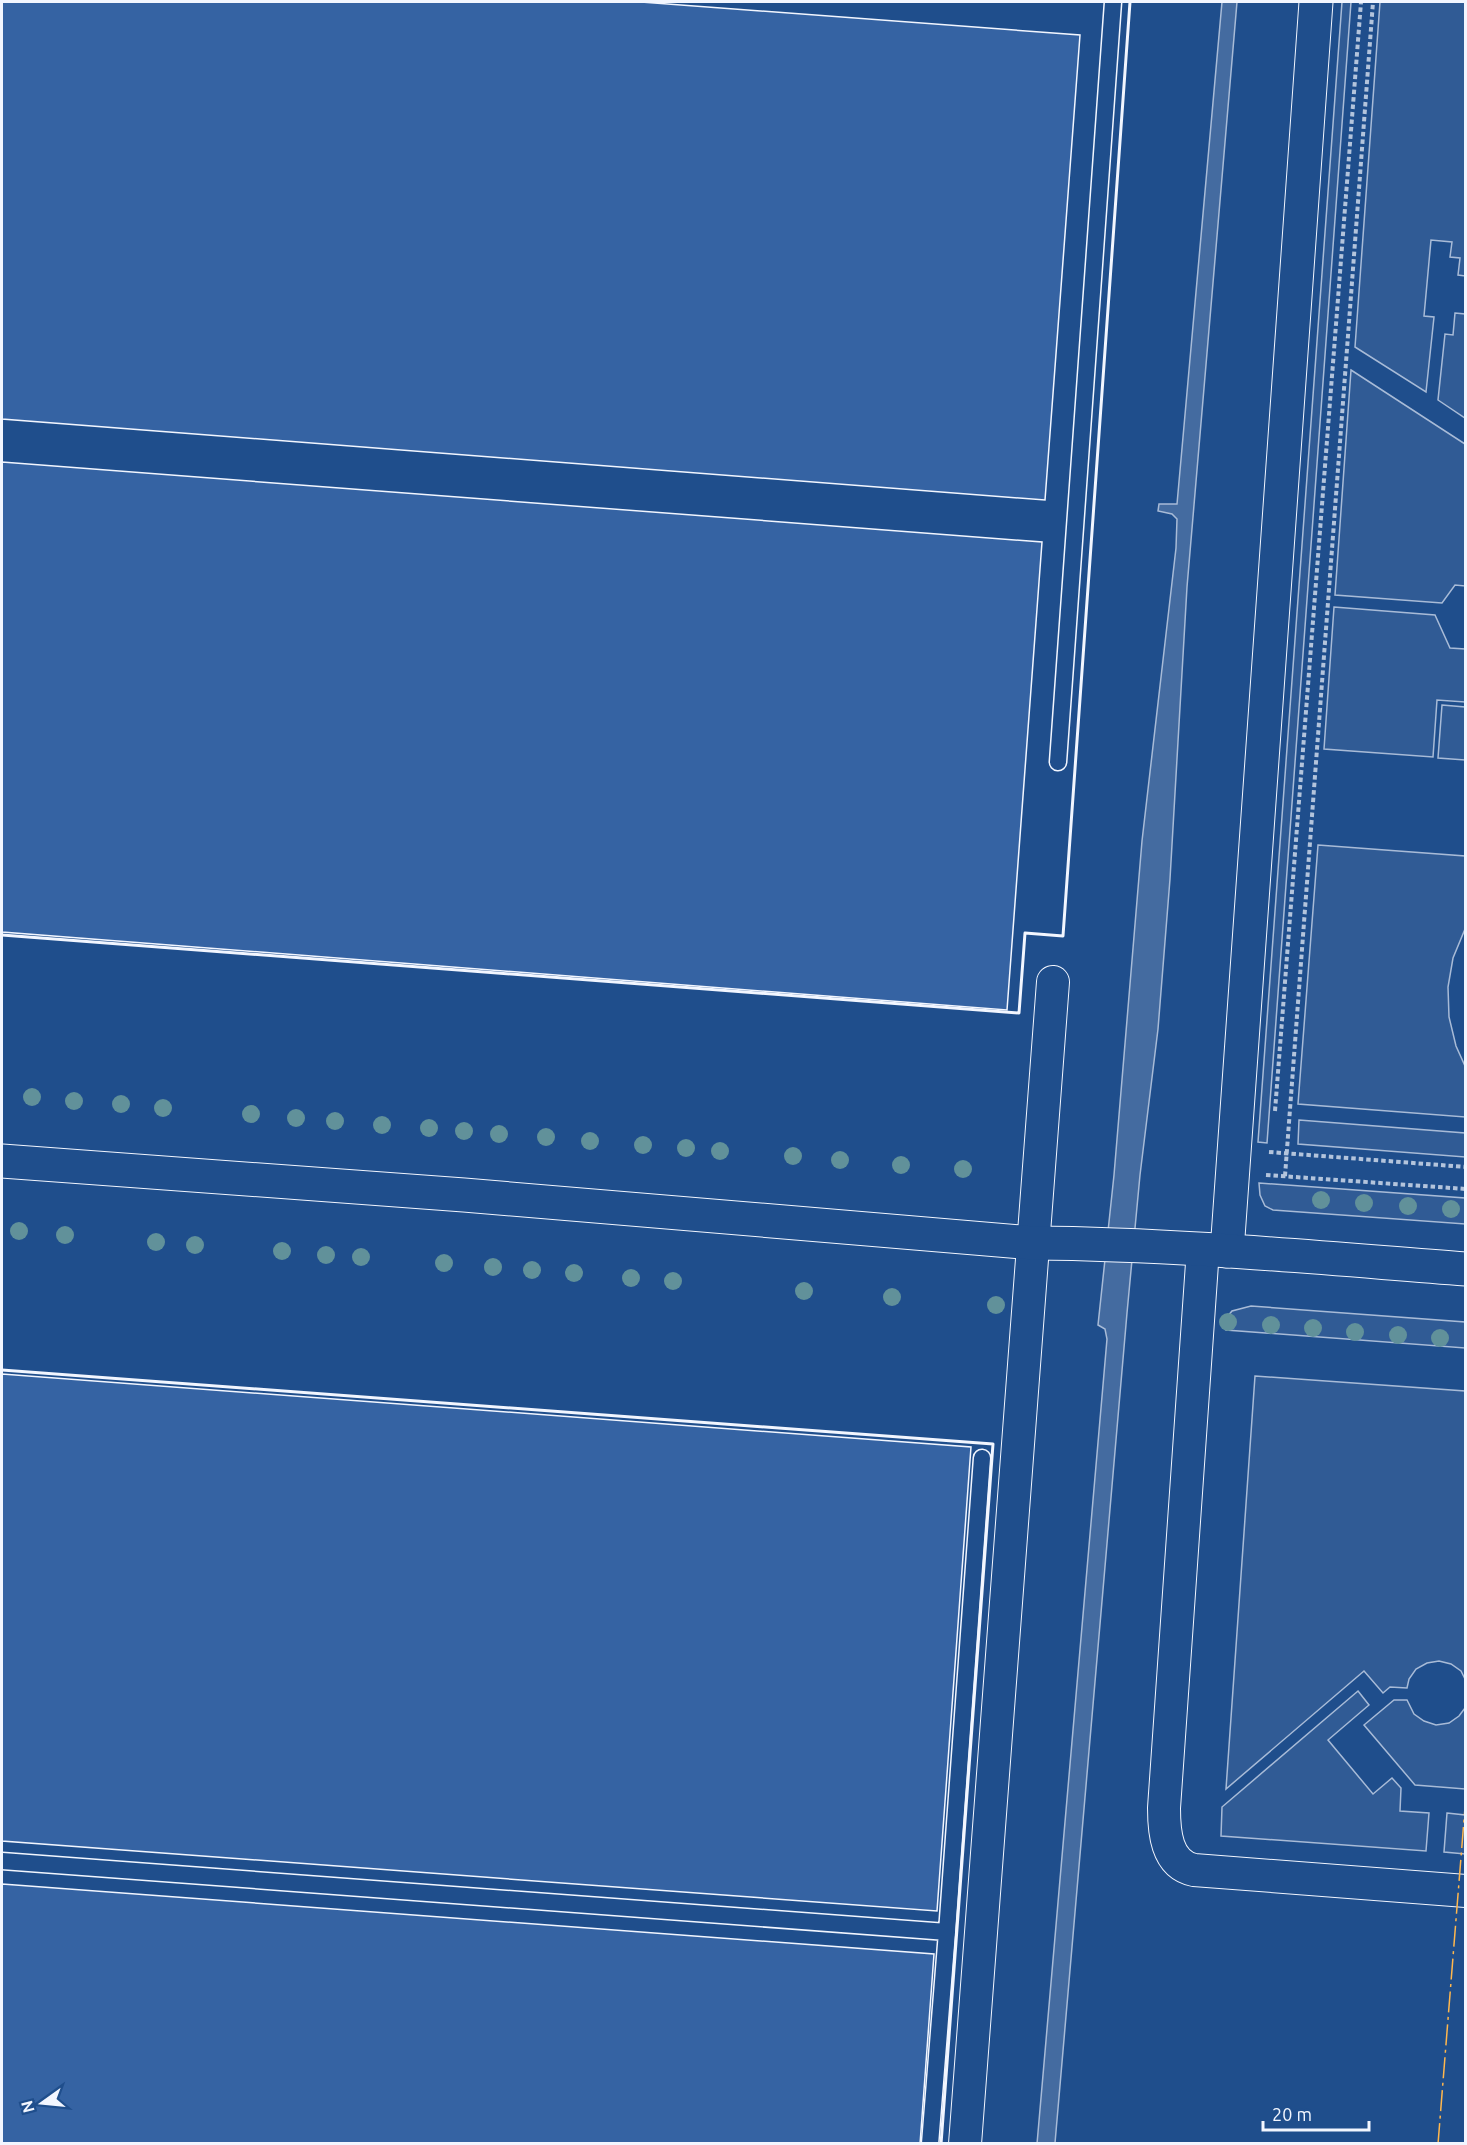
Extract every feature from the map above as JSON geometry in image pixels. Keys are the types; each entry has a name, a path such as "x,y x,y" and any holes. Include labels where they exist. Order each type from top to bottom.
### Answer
{"main road":[{"path":"1215,1250 1233,1162 1316,2"},
{"path":"2,1161 476,1196 1033,1243 1143,1245 1466,1269"}],"street":[{"path":"965,2144 1053,982"},
{"path":"1215,1250 1164,1808 1164,1831 1169,1849 1179,1861 1194,1870 1466,1891"}],"lane":[{"path":"1058,762 1113,2"},
{"path":"930,2144 982,1458"},
{"path":"2,1861 947,1932"}],"path":[{"path":"1274,1117 1361,2"},
{"path":"1285,1176 1373,2"},
{"path":"1270,1175 1273,1141"},
{"path":"1233,1162 1272,1153 1466,1167"},
{"path":"1233,1162 1270,1175 1466,1189"}],"shaded area":[{"path":"1222,2 1237,2 1187,587 1170,879 1158,1029 1140,1175 1127,1313 1055,2143 1037,2144 1107,1339 1105,1329 1098,1325 1114,1175 1142,841 1176,548 1177,519 1172,514 1158,511 1159,504 1177,504"},
{"path":"1342,2 1351,2 1267,1143 1258,1142"},
{"path":"1380,2 1465,2 1465,276 1458,275 1460,258 1450,257 1452,242 1431,240 1424,316 1434,317 1426,392 1355,347"},
{"path":"1455,313 1465,314 1465,418 1438,400 1445,334 1453,335"},
{"path":"1351,370 1465,444 1465,586 1455,585 1442,603 1335,595"},
{"path":"1334,607 1435,615 1450,648 1465,649 1465,702 1437,700 1433,757 1324,749"},
{"path":"1442,705 1465,707 1465,760 1438,758"},
{"path":"1318,845 1465,856 1465,929 1453,958 1448,987 1449,1017 1456,1046 1465,1066 1465,1117 1298,1104"},
{"path":"1299,1120 1465,1133 1465,1157 1298,1144"},
{"path":"1259,1183 1465,1198 1465,1224 1273,1210 1265,1206 1260,1195"},
{"path":"1251,1306 1465,1322 1465,1348 1226,1330 1227,1317 1232,1311"},
{"path":"1255,1376 1465,1391 1465,1679 1461,1671 1451,1664 1439,1661 1427,1663 1416,1669 1409,1679 1407,1688 1390,1687 1383,1693 1364,1671 1226,1789"},
{"path":"1358,1691 1369,1705 1328,1740 1373,1794 1392,1778 1401,1788 1400,1811 1429,1813 1426,1851 1221,1836 1222,1807"},
{"path":"1394,1700 1407,1700 1414,1714 1436,1725 1449,1723 1465,1708 1465,1789 1415,1785 1364,1725"},
{"path":"1447,1813 1465,1815 1465,1854 1444,1852"}],"building":[{"path":"2,2 641,2 1080,35 1045,500 2,419"},
{"path":"2,462 1042,542 1007,1010 2,932"},
{"path":"2,1374 971,1447 937,1911 2,1841"},
{"path":"2,1884 934,1954 920,2144 2,2144"}],"wall":[{"path":"2,935 1019,1013 1025,933 1063,936 1130,2"},
{"path":"2,1370 993,1444 941,2144"}],"power":[{"path":"1438,2144 1466,1795"}]}
